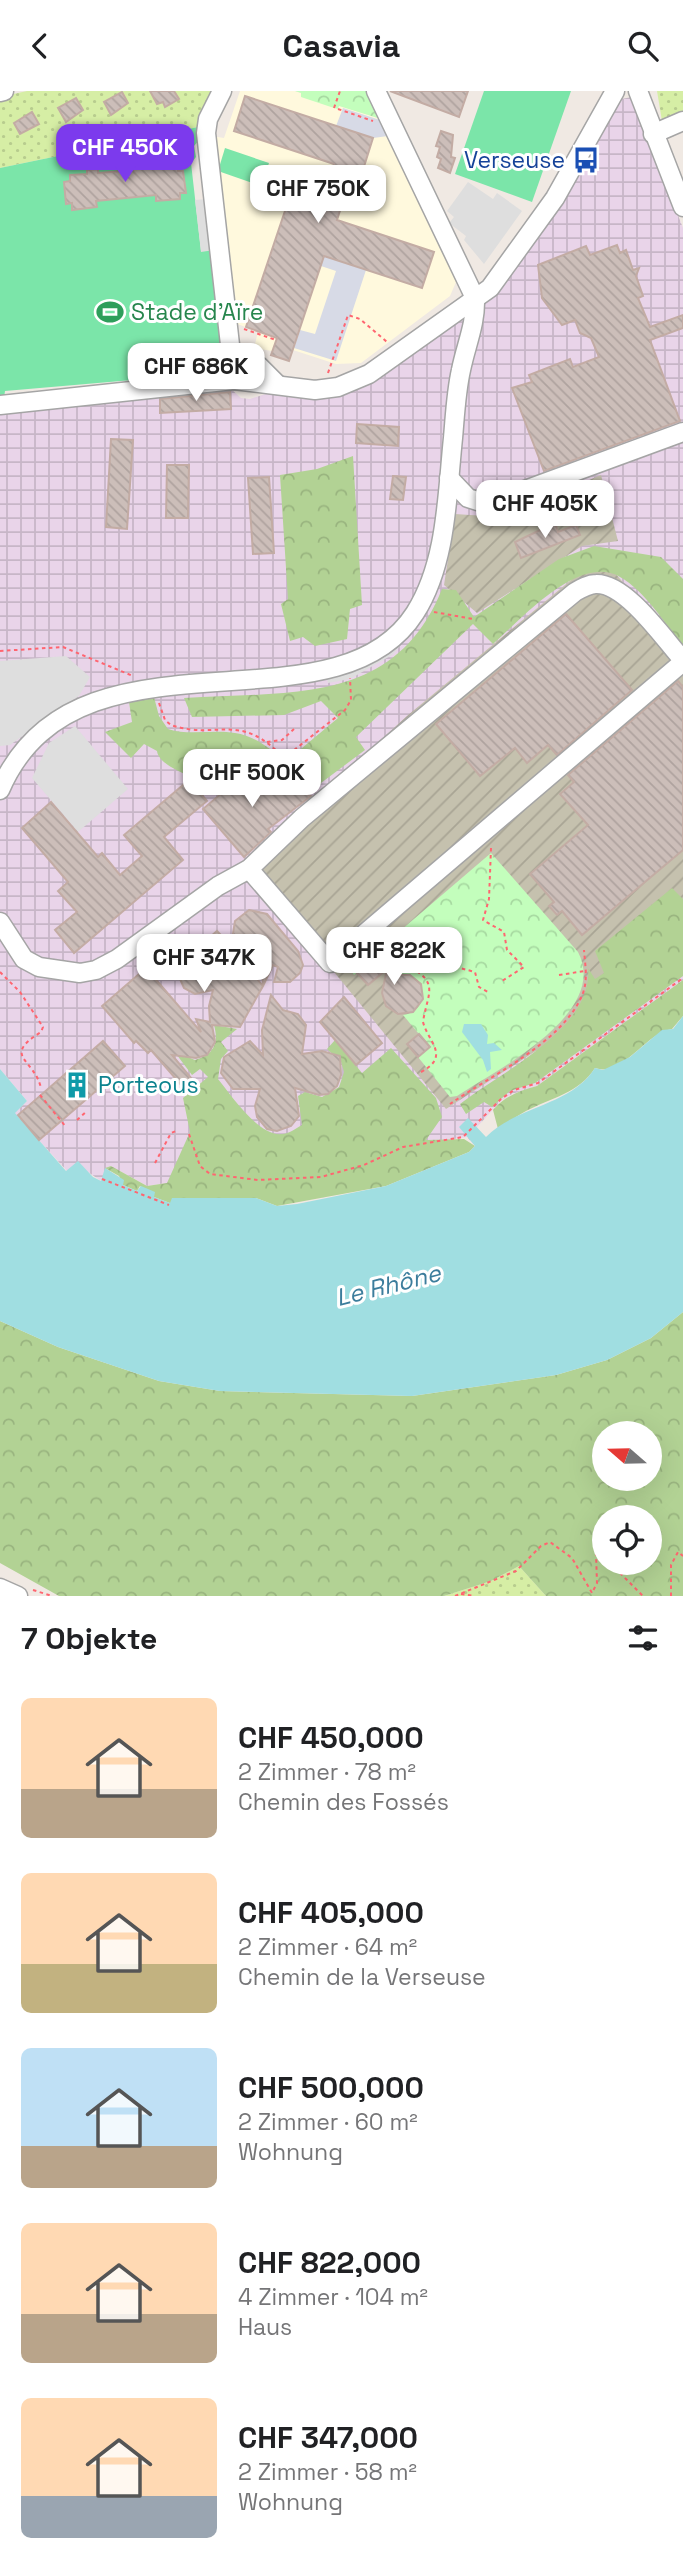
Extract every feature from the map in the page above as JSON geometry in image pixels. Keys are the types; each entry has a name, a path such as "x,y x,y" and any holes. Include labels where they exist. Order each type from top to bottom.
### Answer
{"street":[{"path":"222,91 208,119 206,133 237,380"},
{"path":"1,788 23,752 51,727 105,699 311,673 348,664 381,648 406,626 424,597 438,557 454,485 460,372 473,325 475,298 376,91"},
{"path":"0,405 49,397 237,380 315,390 355,381 392,359 490,288 555,198 615,91"},
{"path":"638,91 683,207"},
{"path":"653,134 683,121"},
{"path":"454,485 478,502 498,501 683,432"},
{"path":"0,922 24,958 39,967 60,972 96,970 117,960 218,886 249,869 302,818 575,592 588,585 598,583 613,587 628,598 683,661 330,963 249,869"},
{"path":"0,1588 18,1596"}],"path":[{"path":"340,91 336,109 378,122"},
{"path":"329,373 348,315 360,319 390,345"},
{"path":"242,328 276,340"},
{"path":"429,611 473,619"},
{"path":"0,651 66,648 138,678 150,692 165,720 173,726 237,729 266,742 284,758 290,756 345,710 351,700 350,678"},
{"path":"266,742 282,740 294,729"},
{"path":"491,848 489,899 483,920 504,932 508,950 524,964 522,970 502,981"},
{"path":"421,1072 431,1067 436,1057 434,1042 423,1022 429,1003 429,987 421,973 407,966 406,960 411,950 431,947 441,953 452,966 475,972 479,987 488,992"},
{"path":"450,1104 534,1049 550,1035 583,995 586,971 584,950"},
{"path":"559,975 586,971"},
{"path":"0,972 20,992 43,1027 38,1034 26,1040 22,1050 25,1062 39,1077 41,1088"},
{"path":"189,1134 196,1159 205,1172 222,1178 280,1180 338,1174 391,1151 466,1135 501,1099 514,1090 538,1083 683,978"},
{"path":"40,1095 66,1126"},
{"path":"77,1120 87,1111"},
{"path":"155,1163 171,1133 176,1131"},
{"path":"102,1179 169,1205"},
{"path":"455,1596 516,1571 541,1546 550,1542 572,1558 592,1593 597,1583 597,1575"},
{"path":"671,1596 673,1558 678,1552 683,1556"},
{"path":"622,1575 643,1596"},
{"path":"459,1594 474,1596"}],"shaded area":[{"path":"240,91 295,91 381,119 456,282 450,296 361,363 336,364 293,350 289,361 271,355 272,351 254,348 258,332 235,323 227,241 211,136 224,138"},
{"path":"632,97 683,228 683,980 537,1086 512,1094 500,1102 477,1127 485,1138 475,1146 467,1137 147,1186 111,1166 101,1181 88,1172 67,1171 14,1113 27,1101 0,1069 0,411 231,389 241,398 250,399 275,391 330,395 504,282 567,195 621,99"},
{"path":"343,108 380,120 388,136 373,138 336,126"},
{"path":"468,182 493,199 497,193 522,211 484,264 464,240 466,236 449,223 454,217 447,211"},
{"path":"207,199 214,250 201,252 195,200"},
{"path":"329,244 329,258 366,270 336,361 294,348 300,330 315,334 336,271 321,266"},
{"path":"601,475 618,541 582,546 477,613 444,585 455,514 501,517"},
{"path":"600,556 683,651 683,933 599,1010 446,1109 245,863 407,716"},
{"path":"416,619 421,622 392,655 350,679 328,683 326,676 369,662 388,650"},
{"path":"66,656 90,677 79,696 10,745 0,746 0,661"},
{"path":"75,726 128,789 78,832 32,778 49,743"}],"green space":[{"path":"27,91 216,91 198,127 0,168 0,97"},
{"path":"295,91 367,91 381,119 339,106 338,109 334,108 301,97 301,93"},
{"path":"484,91 571,91 532,202 455,174"},
{"path":"657,91 683,91 683,117 662,121"},
{"name":"Stade d'Aïre","path":"198,127 199,140 194,146 196,157 191,163 201,251 214,250 225,372 5,391 4,398 0,398 0,168"},
{"path":"225,148 269,163 261,186 218,171"},
{"path":"353,456 362,605 350,609 347,639 315,646 303,637 290,641 281,604 288,599 280,475 317,469"},
{"path":"594,546 661,557 683,579 683,646 646,599 620,577 604,572 587,574 569,581 535,605 493,644 473,624 356,737 365,750 309,792 230,769 223,788 166,764 157,751 144,744 131,758 105,732 132,722 129,702 154,697 159,716 168,729 242,735 261,743 284,760 290,758 338,718 321,701 284,715 192,717 184,698 300,691 335,685 368,673 397,654 422,627 442,589 456,590 474,617 559,559"},
{"path":"491,853 578,952 584,975 578,997 564,1018 544,1037 497,1071 457,1096 450,1097 418,1057 429,1046 403,1015 413,1012 419,1006 422,991 419,983 406,975 395,975 378,955 354,975 352,972"},
{"path":"672,888 683,899 683,976 535,1083 510,1091 492,1107 484,1102 466,1114 460,1104 520,1063 561,1029 576,1010 586,990 588,968 595,979 604,973 595,951"},
{"path":"683,980 683,1016 672,1029 653,1038 615,1067 595,1068 573,1089 526,1111 498,1129 493,1110 502,1101 537,1086"},
{"path":"214,1025 237,1029 221,1042 228,1051 221,1059 218,1079 246,1114 264,1129 282,1134 302,1125 298,1096 305,1092 322,1097 339,1087 344,1072 341,1062 327,1049 335,1040 362,1073 391,1048 436,1098 442,1117 426,1140 464,1139 475,1146 469,1152 386,1186 277,1206 256,1198 170,1203 154,1197 140,1186 137,1191 123,1185 119,1176 105,1168 111,1166 147,1186 167,1183 190,1132 183,1098 208,1077 200,1069 192,1075 164,1038 183,1055 195,1060 207,1055 214,1047"},
{"path":"683,1312 683,1596 546,1596 519,1566 491,1581 444,1596 59,1596 0,1563 0,1321 58,1347 159,1381 220,1391 412,1396 556,1375 607,1360 651,1338"},
{"path":"519,1566 546,1596 444,1596 491,1581"}],"water":[{"name":"Le Rhône","path":"683,1016 683,1312 651,1338 607,1360 556,1375 412,1396 220,1391 159,1381 58,1347 0,1321 0,1069 27,1101 15,1113 66,1171 78,1161 93,1177 101,1181 105,1168 124,1180 123,1185 137,1191 141,1186 155,1192 154,1197 170,1203 172,1198 256,1198 277,1206 386,1186 469,1152 475,1146 459,1127 468,1118 486,1137 512,1118 572,1090 585,1081 595,1068 603,1070 630,1057 662,1030 673,1029"},
{"path":"464,1024 481,1024 488,1035 487,1044 494,1043 502,1050 490,1052 491,1069 487,1072 483,1060 462,1032"}],"building":[{"path":"150,91 174,91 179,99 165,107 163,102 157,104"},
{"path":"390,91 468,91 459,117"},
{"path":"122,92 128,103 111,115 104,102"},
{"path":"245,96 373,138 362,173 353,170 337,220 434,252 422,288 324,256 289,361 271,355 277,338 246,327 288,202 319,212 334,164 234,131"},
{"path":"76,98 83,110 66,122 58,108"},
{"path":"32,112 39,124 20,134 14,123"},
{"path":"441,131 453,135 451,157 455,158 450,173 438,168 441,159 437,157 440,147 436,146"},
{"path":"155,157 155,168 178,166 178,171 183,171 186,193 180,193 180,199 156,201 156,195 96,201 97,207 72,210 72,203 66,204 64,182 70,181 70,175 87,174 87,170 98,169 98,173 123,171 121,160"},
{"path":"617,245 620,253 626,250 633,270 639,268 636,276 643,296 638,298 650,327 683,315 683,328 650,340 680,421 544,471 512,388 532,382 529,375 570,359 573,367 599,357 591,338 580,333 575,320 562,325 542,298 538,265 586,246 590,255"},
{"path":"230,392 231,409 160,413 160,399"},
{"path":"357,424 399,427 398,446 356,443"},
{"path":"111,439 133,440 127,529 106,527"},
{"path":"167,465 189,465 188,518 166,518"},
{"path":"393,476 406,477 403,500 390,499"},
{"path":"269,477 274,553 253,554 248,478"},
{"path":"555,523 558,532 576,525 580,535 521,558 515,542"},
{"path":"566,614 632,690 557,755 548,745 527,763 515,748 480,776 436,724"},
{"path":"678,681 683,687 683,850 582,935 562,911 557,915 549,906 554,902 530,874 588,825 560,794 574,782 568,775"},
{"path":"230,770 289,786 311,796 268,829 271,832 244,857 203,809 222,793"},
{"path":"189,780 207,801 164,837 183,860 74,953 55,930 77,912 58,891 68,882 22,828 51,802 98,857 102,853 120,875 142,856 124,835"},
{"path":"249,910 267,914 298,951 303,965 300,973 290,982 274,982 278,967 273,965 263,986 240,1027 212,1025 215,1042 207,1055 196,1058 172,1055 191,1078 182,1086 151,1050 148,1053 136,1041 134,1043 102,1006 146,968 201,1032 196,1019 210,1022 209,1006 213,990 195,994 184,988 180,979 180,963 196,956 209,963 225,954 210,937 217,931 231,946 235,921","holes":["232,949 266,950 262,961 263,986"]},
{"path":"378,955 395,975 410,975 421,984 423,999 413,1012 398,1014 386,1006 382,993 387,969 368,985 357,973"},
{"path":"271,995 283,1010 298,1014 306,1025 302,1054 322,1051 340,1056 341,1075 337,1086 328,1094 319,1095 295,1088 299,1116 291,1126 277,1131 267,1129 257,1117 255,1106 260,1089 233,1089 221,1073 224,1057 250,1041 263,1055 262,1030"},
{"path":"344,997 382,1043 356,1065 320,1022"},
{"path":"419,1034 430,1047 418,1057 407,1044"},
{"name":"Porteous","path":"103,1041 125,1066 39,1140 18,1115"}],"place":[{"name":"Verseuse","path":"586,160"},
{"name":"Stade d'Aïre","path":"110,312"},
{"name":"Porteous","path":"77,1085"}]}
